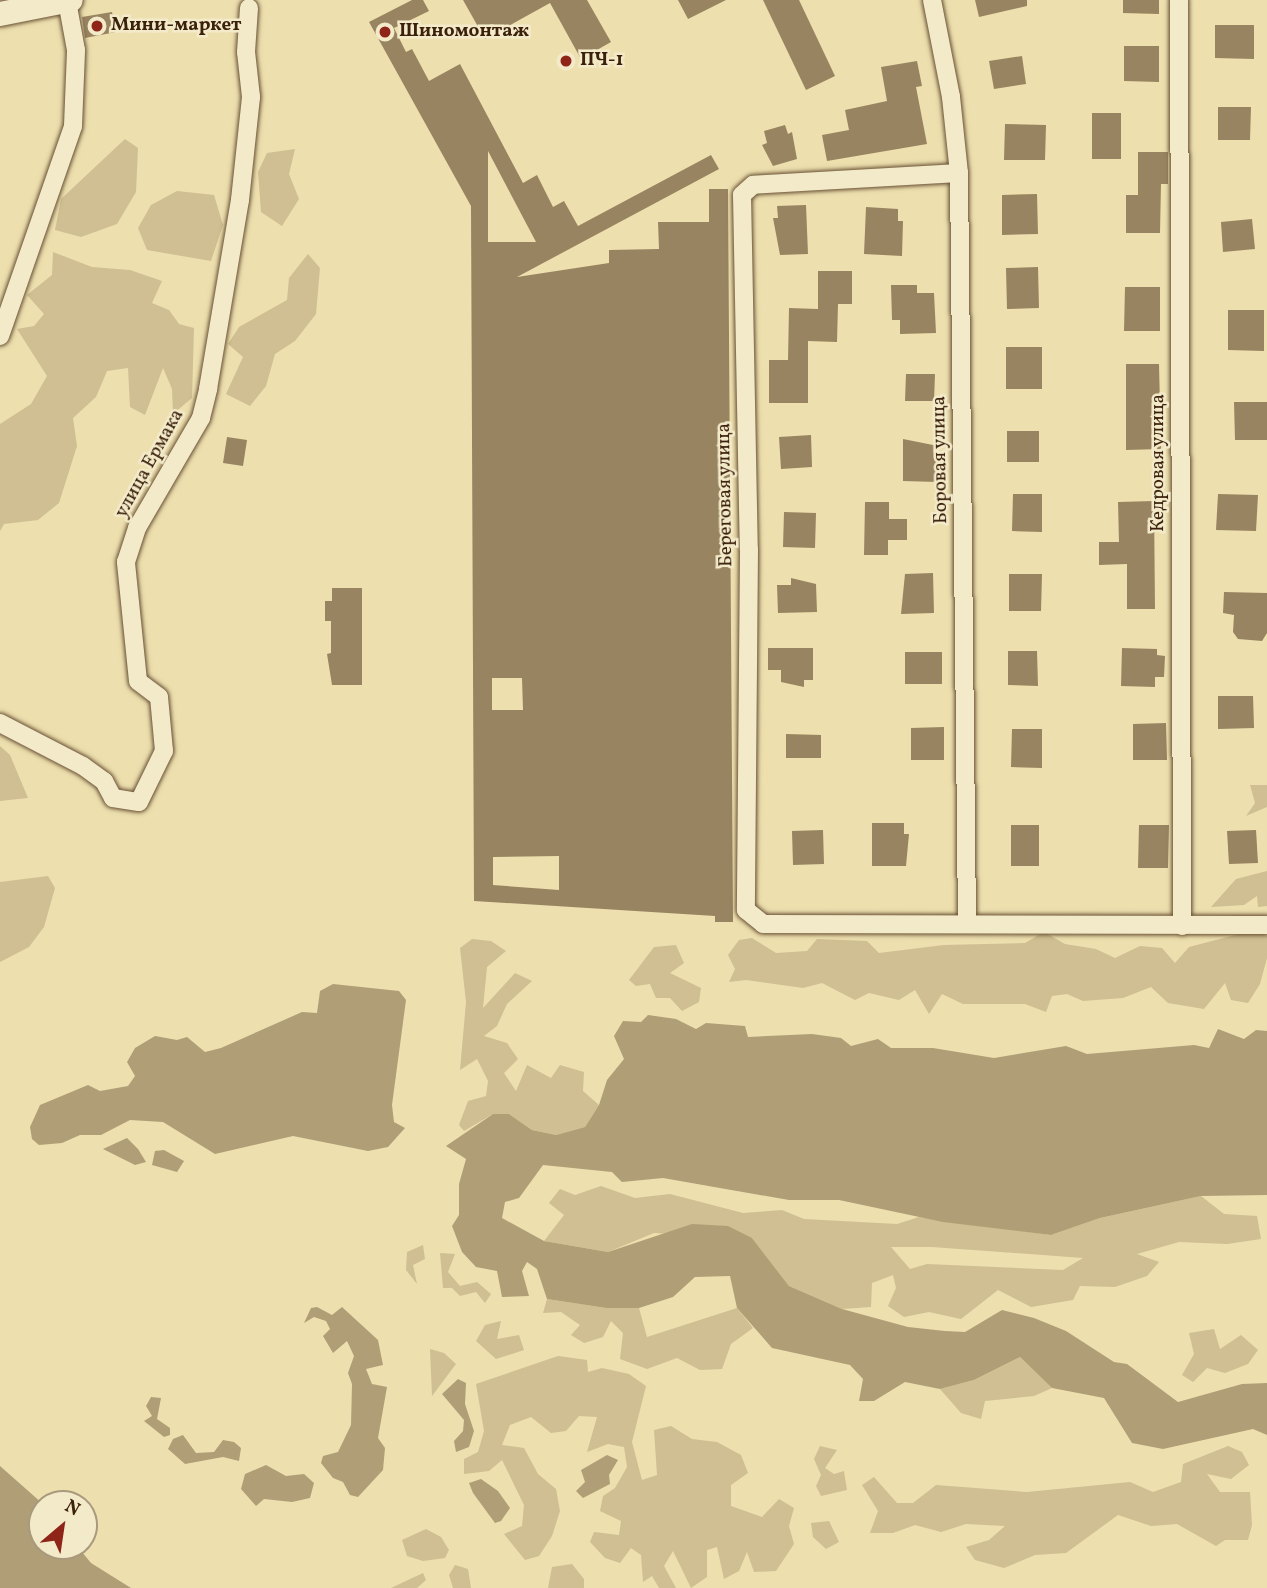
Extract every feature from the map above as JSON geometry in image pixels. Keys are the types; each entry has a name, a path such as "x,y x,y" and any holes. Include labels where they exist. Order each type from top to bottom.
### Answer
{"street":[{"path":"0,14 69,0 76,50 73,126 0,336"},
{"name":"Боровая улица","path":"932,0 951,97 959,173 967,923"},
{"name":"Кедровая улица","path":"1179,0 1182,926"},
{"name":"улица Ермака","path":"0,723 83,766 104,781 113,798 139,802 164,751 159,697 138,681 125,562 136,528 201,418 208,389 240,201 251,97 249,8"},
{"name":"Береговая улица","path":"959,173 753,185 742,195 749,550 746,910 763,924 967,923"},
{"path":"967,923 1267,925"}],"shaded area":[{"path":"125,139 138,148 136,192 117,224 81,237 55,230 61,199"},
{"path":"295,149 289,174 299,199 282,226 261,212 258,172 267,153"},
{"path":"177,191 214,195 223,225 211,261 147,250 138,228 151,205"},
{"path":"53,252 92,267 130,270 162,281 152,303 169,310 179,324 194,328 192,398 173,414 172,389 163,368 145,415 130,407 128,368 107,371 96,397 73,418 77,446 59,503 38,520 4,524 0,531 0,424 31,404 47,376 17,329 34,326 44,314 27,295 52,275"},
{"path":"308,254 320,268 316,314 295,341 275,354 266,386 250,406 226,394 243,357 228,344 239,327 287,300 289,278"},
{"path":"0,746 10,755 28,798 0,801"},
{"path":"1250,785 1267,785 1267,807 1246,816 1255,803"},
{"path":"1267,871 1267,906 1258,907 1257,896 1244,905 1211,907 1236,879"},
{"path":"48,876 55,888 44,927 29,947 0,962 0,882"},
{"path":"1254,930 1267,936 1267,958 1260,984 1248,1003 1231,1000 1225,983 1204,1009 1168,1003 1151,987 1123,998 1083,1001 1067,994 1052,996 1046,1012 1025,1004 963,1004 942,994 929,1014 915,990 899,1000 869,993 855,1000 822,983 803,988 746,980 729,982 735,969 728,955 739,940 752,938 776,953 807,951 817,939 867,941 879,953 944,945 1025,943 1044,932 1065,944 1096,949 1115,958 1140,946 1162,948 1175,963 1189,947"},
{"path":"472,939 491,941 506,951 487,967 483,1008 515,973 532,981 507,1004 497,1026 484,1036 507,1043 518,1059 504,1073 516,1091 527,1065 551,1078 560,1065 584,1072 583,1091 599,1105 585,1127 556,1135 532,1130 509,1114 493,1114 464,1131 459,1125 468,1101 486,1096 488,1081 477,1059 460,1070 466,1002 460,948"},
{"path":"676,945 684,963 670,973 701,988 699,1002 682,1011 670,998 656,998 650,984 636,986 629,980 654,947"},
{"path":"333,984 399,991 406,1000 392,1105 394,1122 405,1128 388,1147 368,1151 293,1136 215,1154 163,1122 130,1120 101,1135 80,1135 62,1143 39,1145 32,1139 30,1127 40,1105 88,1085 100,1091 128,1086 135,1076 127,1062 135,1048 155,1036 177,1040 187,1037 205,1052 221,1048 302,1012 317,1013 320,991"},
{"path":"648,1015 676,1019 696,1029 706,1023 745,1026 748,1037 812,1034 841,1038 851,1046 878,1039 891,1048 933,1048 994,1058 1066,1046 1087,1054 1194,1045 1209,1048 1218,1029 1244,1039 1256,1030 1267,1031 1267,1195 1201,1196 1100,1218 1051,1235 943,1222 839,1200 789,1200 663,1178 622,1182 612,1172 543,1165 519,1198 505,1202 502,1218 544,1241 608,1252 692,1224 728,1226 752,1238 789,1286 842,1309 908,1327 965,1332 1002,1310 1034,1318 1066,1331 1114,1362 1127,1364 1178,1402 1242,1384 1267,1383 1267,1435 1253,1429 1163,1449 1132,1443 1104,1398 1052,1388 1020,1357 974,1380 940,1389 905,1382 874,1401 859,1401 863,1379 850,1365 772,1348 737,1308 730,1276 695,1277 673,1297 639,1308 606,1308 547,1299 537,1269 527,1262 522,1271 529,1296 502,1297 497,1271 476,1267 462,1252 452,1226 459,1215 459,1184 466,1159 446,1146 493,1114 509,1114 532,1130 556,1135 585,1127 599,1105 607,1080 624,1059 614,1036 623,1021 641,1022"},
{"path":"127,1138 146,1162 135,1165 103,1149"},
{"path":"164,1150 184,1161 177,1172 152,1165 155,1151"},
{"path":"601,1186 635,1198 670,1194 743,1213 782,1210 804,1219 897,1224 919,1217 1051,1235 1100,1218 1201,1196 1224,1214 1257,1216 1261,1239 1227,1244 1179,1242 1137,1254 1159,1262 1147,1276 1115,1287 1080,1286 1073,1300 1031,1307 998,1290 961,1319 929,1312 904,1317 888,1306 896,1288 893,1275 872,1283 871,1307 842,1309 789,1286 752,1238 654,1233 608,1252 544,1241 564,1215 549,1203 560,1189 575,1195","holes":["891,1247 932,1247 1083,1258 1063,1270 927,1264 910,1269"]},
{"path":"423,1245 425,1259 413,1265 417,1284 406,1270 407,1252"},
{"path":"440,1253 455,1254 448,1272 460,1286 477,1282 491,1294 485,1303 476,1292 460,1296 452,1288 443,1288"},
{"path":"547,1299 606,1308 639,1308 647,1337 737,1308 753,1328 731,1344 722,1369 700,1370 677,1358 647,1369 620,1359 623,1333 611,1321 603,1337 584,1343 571,1335 580,1325 561,1312 543,1313"},
{"path":"317,1307 332,1315 342,1307 378,1340 383,1365 366,1369 372,1384 387,1387 378,1438 385,1448 383,1470 358,1497 350,1495 343,1482 333,1478 321,1463 323,1456 338,1452 351,1425 352,1384 348,1373 354,1356 347,1341 333,1353 323,1336 330,1329 326,1321 314,1317 304,1323 311,1308"},
{"path":"501,1321 497,1339 519,1335 524,1350 496,1359 476,1341 485,1325"},
{"path":"1214,1329 1220,1349 1241,1335 1258,1350 1248,1364 1225,1373 1207,1368 1193,1382 1182,1375 1194,1354 1189,1333"},
{"path":"430,1349 444,1353 456,1364 432,1396"},
{"path":"558,1356 587,1360 588,1372 602,1368 629,1374 646,1386 632,1442 642,1480 657,1475 654,1430 671,1426 692,1439 717,1442 741,1455 748,1473 731,1485 731,1506 762,1517 779,1499 794,1508 789,1526 794,1544 776,1571 754,1572 747,1552 739,1571 724,1579 717,1547 707,1550 707,1577 691,1588 673,1551 664,1566 676,1588 659,1588 652,1576 643,1582 641,1555 631,1548 620,1563 605,1558 590,1542 594,1532 619,1535 621,1521 600,1511 603,1496 615,1488 627,1467 624,1447 608,1444 587,1452 597,1417 579,1416 566,1431 551,1433 531,1417 510,1425 502,1445 524,1448 538,1474 556,1489 560,1511 552,1536 539,1556 525,1560 504,1534 522,1526 524,1505 502,1460 489,1471 464,1474 464,1459 478,1452 484,1431 476,1384"},
{"path":"1020,1357 1052,1388 1034,1396 985,1401 981,1419 961,1413 940,1389 974,1380"},
{"path":"458,1379 466,1383 465,1404 474,1431 469,1447 456,1452 454,1441 463,1431 464,1420 442,1394"},
{"path":"151,1397 161,1398 157,1419 170,1428 170,1435 164,1437 144,1421 152,1416 146,1406"},
{"path":"183,1435 196,1453 214,1452 223,1440 234,1442 241,1448 239,1461 223,1457 185,1464 168,1449 173,1439"},
{"path":"820,1446 837,1450 825,1468 834,1474 844,1471 847,1490 821,1496 816,1486 821,1475 814,1459"},
{"path":"1228,1446 1242,1452 1249,1465 1231,1479 1207,1474 1220,1492 1250,1492 1252,1525 1248,1540 1225,1540 1216,1546 1177,1524 1151,1526 1118,1515 1066,1553 1035,1555 1004,1568 975,1560 966,1547 989,1540 1005,1526 966,1524 941,1532 915,1525 893,1533 870,1533 878,1511 862,1485 874,1477 897,1503 913,1503 936,1485 1027,1492 1130,1482 1153,1492 1181,1482 1183,1464"},
{"path":"607,1455 618,1460 609,1475 610,1484 583,1498 576,1491 585,1482 581,1470"},
{"path":"266,1465 286,1476 304,1474 314,1483 310,1498 292,1502 264,1499 256,1506 241,1489 245,1474"},
{"path":"0,1466 28,1491 28,1560 89,1560 131,1588 0,1588"},
{"path":"481,1479 498,1491 510,1508 501,1521 495,1523 473,1493 469,1483"},
{"path":"829,1521 839,1542 826,1549 813,1537 811,1523"},
{"path":"426,1529 441,1537 449,1550 445,1558 423,1561 407,1556 402,1540"},
{"path":"572,1564 584,1579 584,1588 548,1588 552,1567"},
{"path":"455,1565 468,1569 471,1588 453,1588 449,1575"},
{"path":"423,1573 426,1580 417,1588 391,1588"}],"building":[{"path":"412,0 423,0 429,11 394,28 406,52 412,49 429,81 460,64 523,183 537,175 553,207 564,201 578,226 711,155 719,169 517,277 609,263 609,250 659,249 658,222 709,222 709,189 728,189 733,922 715,922 715,916 474,901 471,206 369,22","holes":["488,151 536,242 488,242","492,678 522,678 523,710 492,710","559,856 559,890 493,885 493,857"]},
{"path":"463,0 587,0 611,42 581,59 550,3 485,39"},
{"path":"678,0 726,0 688,19"},
{"path":"763,0 799,0 835,76 806,90"},
{"path":"975,0 1027,0 1027,6 979,17"},
{"path":"1123,0 1159,0 1159,14 1123,13"},
{"name":"Мини-маркет","path":"112,12 116,32 85,38 82,17"},
{"path":"1215,25 1254,25 1254,59 1215,58"},
{"path":"1124,46 1159,46 1159,82 1124,81"},
{"path":"1022,56 1026,84 994,89 989,61"},
{"path":"917,61 922,86 916,87 927,144 827,161 822,135 849,130 845,110 887,101 881,67"},
{"path":"1218,107 1251,107 1250,140 1218,140"},
{"path":"1092,113 1121,113 1121,159 1092,159"},
{"path":"1005,124 1046,125 1045,160 1004,160"},
{"path":"785,125 788,134 792,132 797,159 773,166 762,145 767,143 764,131"},
{"path":"1138,152 1168,152 1168,184 1161,184 1160,233 1126,233 1126,195 1138,195"},
{"path":"1037,194 1038,234 1002,235 1002,195"},
{"path":"806,205 808,254 780,255 773,218 778,218 777,206"},
{"path":"866,207 898,209 898,221 903,221 902,256 864,254"},
{"path":"1252,219 1255,249 1223,252 1221,222"},
{"path":"1038,267 1039,308 1007,309 1006,268"},
{"path":"818,271 852,271 852,304 838,304 837,342 808,341 808,403 769,403 769,360 788,360 789,308 818,309"},
{"path":"891,285 917,285 917,293 934,293 936,333 900,334 900,320 892,320"},
{"path":"1125,287 1160,287 1160,331 1124,331"},
{"path":"1228,310 1264,310 1264,351 1228,350"},
{"path":"1006,347 1042,347 1042,389 1006,389"},
{"path":"1126,364 1159,364 1161,449 1126,450"},
{"path":"906,374 935,374 934,401 905,401"},
{"path":"1234,402 1267,402 1267,440 1235,440"},
{"path":"1007,431 1039,431 1039,462 1007,462"},
{"path":"811,435 812,467 781,469 779,437"},
{"path":"227,437 247,440 243,466 223,463"},
{"path":"903,439 938,446 938,482 903,481"},
{"path":"1013,494 1042,494 1042,532 1012,531"},
{"path":"1218,494 1258,495 1256,531 1216,530"},
{"path":"1154,501 1155,609 1127,609 1127,564 1099,565 1099,542 1119,542 1118,502"},
{"path":"865,502 889,502 889,519 907,519 907,540 888,540 888,555 864,555"},
{"path":"784,512 816,513 815,548 783,547"},
{"path":"933,573 934,613 901,614 905,574"},
{"path":"1009,574 1042,574 1041,611 1009,611"},
{"path":"791,578 816,584 817,612 778,613 777,585 791,585"},
{"path":"332,588 362,588 362,685 332,685 327,654 331,653 331,621 325,621 325,601 332,601"},
{"path":"1224,592 1267,593 1267,633 1262,641 1238,639 1233,632 1234,615 1223,613"},
{"path":"768,648 813,648 813,680 804,680 804,687 781,682 781,670 768,670"},
{"path":"1122,648 1157,649 1157,655 1165,656 1164,677 1155,677 1155,687 1121,686"},
{"path":"1008,651 1037,651 1038,686 1008,685"},
{"path":"905,652 942,652 942,684 905,684"},
{"path":"1218,696 1253,696 1254,728 1218,729"},
{"path":"1166,723 1167,760 1133,760 1133,724"},
{"path":"944,727 944,760 911,760 911,728"},
{"path":"1012,729 1042,729 1042,768 1011,767"},
{"path":"786,734 821,735 821,758 786,758"},
{"path":"872,823 904,823 904,834 909,834 906,866 872,866"},
{"path":"1011,825 1039,825 1039,866 1011,866"},
{"path":"1139,825 1169,825 1168,868 1138,868"},
{"path":"823,830 824,864 793,865 792,831"},
{"path":"1256,830 1258,863 1229,864 1227,831"}],"place":[{"name":"Мини-маркет","path":"97,26"},
{"name":"Шиномонтаж","path":"385,32"},
{"name":"ПЧ-1","path":"566,61"}]}
